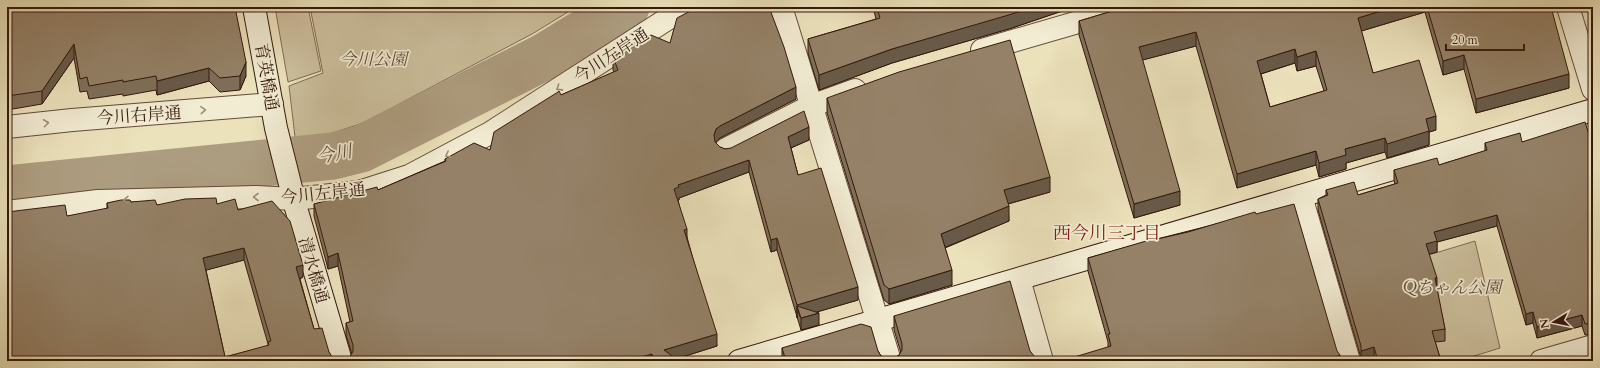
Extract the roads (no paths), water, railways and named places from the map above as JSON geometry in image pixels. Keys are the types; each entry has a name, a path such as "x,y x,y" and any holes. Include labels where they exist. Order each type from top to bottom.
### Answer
{"street":[{"name":"育英橋通","path":"254,7 272,104 292,189"},
{"name":"今川左岸通","path":"7,212 98,201 256,197 292,189 359,192 409,176 490,133 686,7"},
{"path":"781,7 890,361"},
{"path":"963,56 1130,7"},
{"path":"1568,7 1593,89"},
{"path":"726,149 811,106 874,83"},
{"name":"今川右岸通","path":"7,127 72,120 272,104"},
{"path":"739,361 1593,110"},
{"name":"清水橋通","path":"292,189 341,361"},
{"path":"1301,196 1349,361"},
{"path":"1019,279 1042,361"},
{"path":"1541,361 1593,346"}],"waterway":[{"name":"今川","path":"7,189 333,156 361,149 544,57 626,7"}],"district":[{"name":"西今川三丁目","path":"1107,233"}],"park label":[{"name":"今川公園","path":"373,59"},
{"name":"Qちゃん公園","path":"1452,287"}]}
